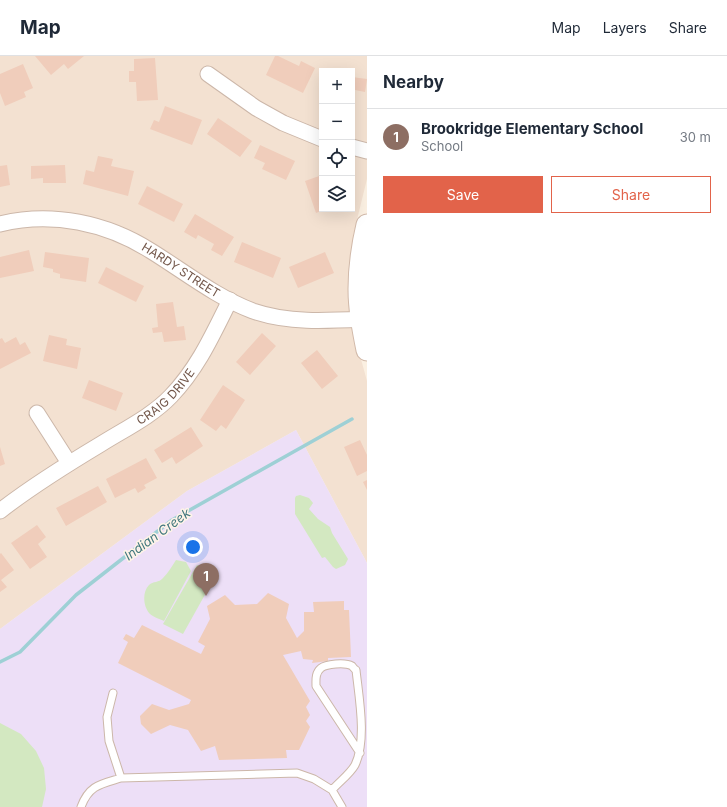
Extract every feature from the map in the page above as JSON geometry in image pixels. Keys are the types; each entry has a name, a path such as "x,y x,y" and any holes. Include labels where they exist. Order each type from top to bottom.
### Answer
{"street":[{"path":"208,74 256,108 283,123 319,138"},
{"path":"355,148 367,151"},
{"name":"HARDY STREET","path":"0,224 36,219 60,219 84,223 109,230 150,251 203,286 230,300 264,314 292,320 322,321 362,319"},
{"path":"367,225 361,258 359,290 367,350"},
{"name":"CRAIG DRIVE","path":"0,511 19,496 69,463 149,414 170,396 191,372 205,351 230,300"},
{"path":"37,413 69,463"}],"lane":[{"path":"332,790 355,765 360,753 363,736 356,670 352,666 342,664 330,665 321,668 316,677 316,686 360,753"},
{"path":"114,693 107,717 109,742 121,778"},
{"path":"82,807 88,794 96,786 121,778 297,773 332,790 342,807"}],"shaded area":[{"path":"0,56 367,56 367,179 353,236 350,273 356,341 367,381 367,563 296,430 187,491 0,629"},
{"path":"296,430 367,563 367,807 0,807 0,629 187,491"}],"green space":[{"path":"300,495 309,498 313,503 309,509 318,519 330,527 348,559 345,565 336,569 325,557 322,558 295,514 295,498 296,496"},
{"path":"176,560 186,562 191,571 164,621 150,614 146,608 144,595 149,585 161,580"},
{"path":"197,565 216,575 183,634 163,624"},
{"path":"0,723 21,734 36,751 44,768 46,789 42,807 0,807"}],"building":[{"path":"35,56 84,56 68,69 64,64 51,75"},
{"path":"275,56 299,66 301,61 315,68 303,93 266,75"},
{"path":"155,58 158,100 137,101 136,82 129,82 129,71 134,71 134,59"},
{"path":"23,64 33,88 24,92 26,97 5,106 0,93 0,74"},
{"path":"355,77 367,79 365,92 355,90"},
{"path":"165,106 202,120 192,145 150,129 154,120 159,122"},
{"path":"218,118 252,141 240,157 207,134"},
{"path":"260,145 295,161 286,180 262,169 265,163 254,158"},
{"path":"98,156 113,159 111,166 134,171 128,196 83,184 86,170 94,172"},
{"path":"7,165 10,185 0,187 0,166"},
{"path":"65,165 66,183 43,183 43,178 31,179 31,166"},
{"path":"319,176 319,212 316,213 305,181"},
{"path":"147,186 183,204 174,222 138,204"},
{"path":"195,214 234,237 222,256 211,250 214,244 198,235 196,239 184,232"},
{"path":"242,242 281,258 273,278 234,262"},
{"path":"29,250 34,271 0,278 0,257"},
{"path":"45,252 89,258 86,282 60,278 60,274 53,272 53,269 43,267"},
{"path":"325,252 334,273 298,288 289,267"},
{"path":"106,267 144,286 136,302 98,283"},
{"path":"173,302 177,327 184,326 186,340 164,342 162,332 153,333 152,328 158,327 156,304"},
{"path":"262,333 276,346 250,375 236,362"},
{"path":"49,335 67,339 66,345 81,348 77,369 43,361"},
{"path":"16,337 20,345 25,342 31,353 0,369 0,339 2,338 5,343"},
{"path":"317,350 338,376 322,389 301,363"},
{"path":"89,380 123,393 116,411 82,398"},
{"path":"223,385 245,400 226,429 221,425 216,431 200,420"},
{"path":"191,427 203,446 176,464 172,457 162,463 154,450"},
{"path":"360,440 367,455 367,471 357,476 344,447"},
{"path":"0,447 5,464 0,466"},
{"path":"146,458 157,478 144,485 146,488 138,493 135,488 115,498 106,479"},
{"path":"367,480 367,490 363,482"},
{"path":"98,486 107,502 66,526 56,508"},
{"path":"37,525 46,537 38,544 47,557 30,569 11,543"},
{"path":"1,553 14,570 1,580 7,587 0,592 0,554"},
{"path":"268,593 289,604 286,618 297,638 304,631 304,612 314,612 313,602 344,601 344,610 349,610 351,657 328,658 328,661 312,663 313,660 303,659 301,651 283,655 310,701 306,707 310,715 306,721 310,727 299,750 286,750 287,758 219,760 215,746 201,751 188,730 170,725 151,734 141,724 140,716 152,704 169,710 189,704 191,700 118,663 128,642 123,639 126,634 134,638 142,625 201,654 205,646 198,642 210,619 207,606 225,595 235,605 257,604"}],"waterway":[{"name":"Indian Creek","path":"0,662 20,652 76,595 172,520 352,419"}],"place":[{"name":"Brookridge Elementary School","path":"206,596"}]}
